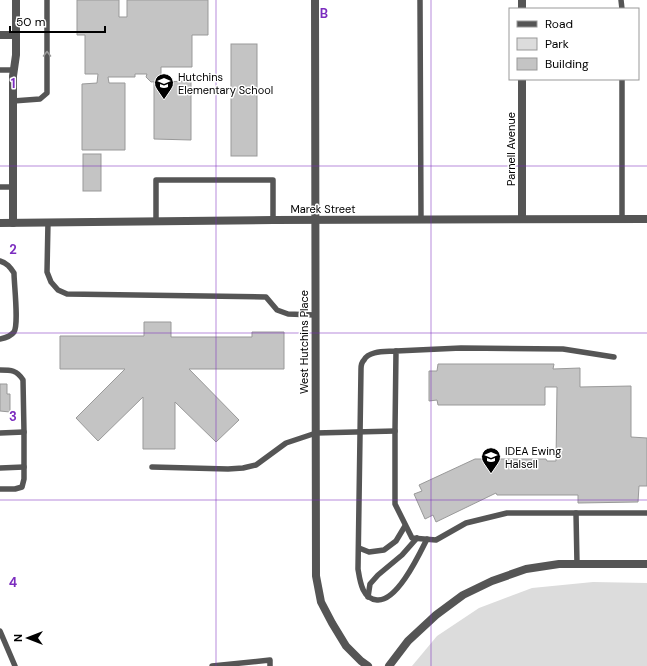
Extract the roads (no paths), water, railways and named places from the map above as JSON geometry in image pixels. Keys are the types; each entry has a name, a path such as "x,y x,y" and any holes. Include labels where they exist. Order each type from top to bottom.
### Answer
{"street":[{"path":"13,223 13,76 16,55 16,0"},
{"name":"West Hutchins Place","path":"315,0 316,576 322,602 332,623 346,646 368,666"},
{"path":"0,35 16,35"},
{"name":"Parnell Avenue","path":"522,80 522,219"},
{"name":"Marek Street","path":"0,223 273,220 647,219"},
{"path":"389,666 408,641 436,615 463,595 492,581 526,570 559,564 647,564"}],"lane":[{"path":"13,101 40,99 47,93 46,0"},
{"path":"420,0 421,220"},
{"path":"0,70 14,70"},
{"path":"622,80 622,219"},
{"path":"156,221 156,180 273,180 273,220"},
{"path":"0,187 13,187"},
{"path":"48,222 47,272 51,282 58,290 67,294 266,297 277,310 288,314 315,315"},
{"path":"0,262 3,262 9,266 14,273 16,323 14,332 6,338 0,339"},
{"path":"427,539 402,583 389,597 380,601 372,600 365,593 361,585 358,569 360,369 364,359 370,354 379,352 461,348 563,349 614,357"},
{"path":"396,351 395,504 412,538 436,540 466,523 506,513 647,513"},
{"path":"0,370 14,372 20,375 23,380 24,432 24,479 22,487 15,489 0,489"},
{"path":"0,433 24,432"},
{"path":"152,467 243,468 256,465 286,443 316,433 395,432"},
{"path":"0,468 24,467"},
{"path":"576,513 577,564"},
{"path":"359,548 369,552 384,550 396,541 406,526"},
{"path":"368,596 370,584 378,575 402,555 418,538"},
{"path":"0,630 15,666"},
{"path":"212,666 270,660 270,666"}],"place":[{"name":"Hutchins Elementary School","path":"164,100"},
{"name":"IDEA Ewing Halsell","path":"491,474"}]}
